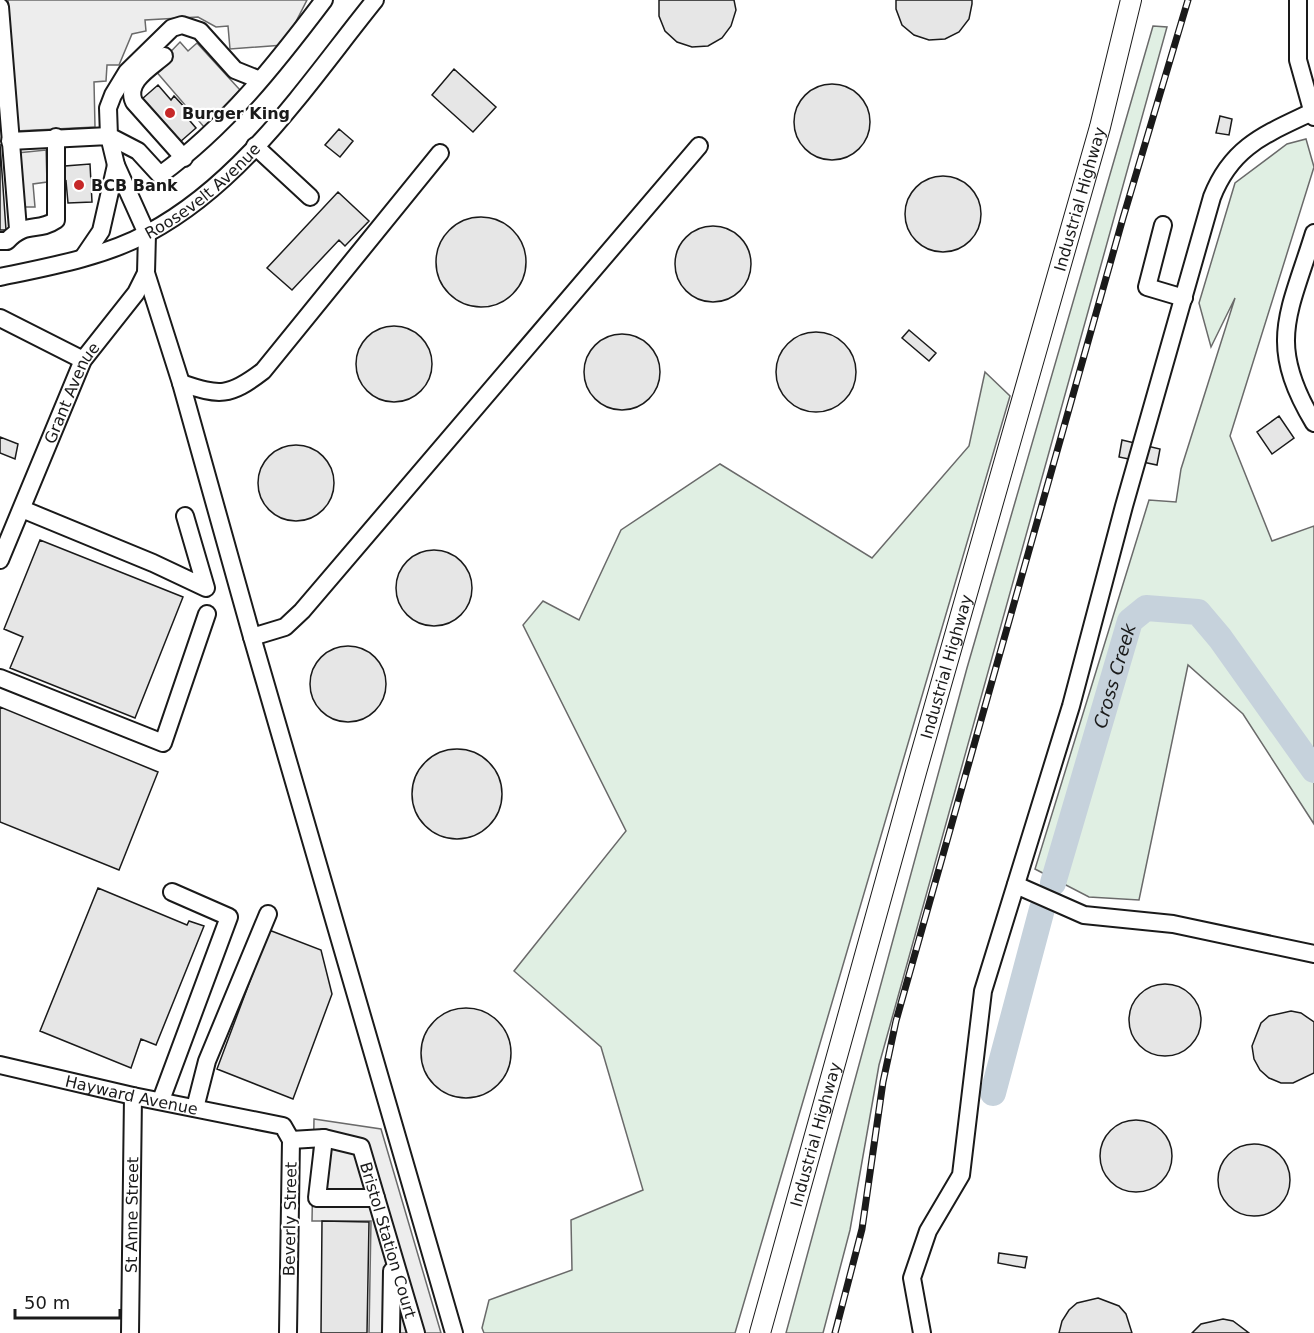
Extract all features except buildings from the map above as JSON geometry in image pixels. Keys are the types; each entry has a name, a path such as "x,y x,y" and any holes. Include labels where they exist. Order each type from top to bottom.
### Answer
{"main road":[{"name":"Industrial Highway","path":"760,1333 916,772 1100,127 1131,0"}],"street":[{"path":"10,141 109,136 138,151 160,175 184,158 225,121 288,50 324,0"},
{"name":"Roosevelt Avenue","path":"0,277 84,256 147,234 211,192 255,146 375,0"},
{"path":"922,1333 912,1278 928,1231 961,1175 983,991 1071,706 1212,197 1225,170 1250,144 1313,114 1298,60 1298,0"},
{"path":"0,7 18,230"},
{"path":"147,234 116,165 109,136 108,108 112,95 127,72 171,28 191,26 200,31 235,70 260,80"},
{"path":"164,56 133,84 131,92 134,102 184,158"},
{"path":"0,241 7,241 18,230 51,224 56,220 56,138"},
{"path":"255,146 310,197"},
{"path":"252,638 285,627 302,611 699,146"},
{"path":"181,383 212,393 240,389 263,371 440,153"},
{"path":"84,256 101,231 116,165"},
{"path":"1163,225 1147,287 1184,298"},
{"path":"1313,418 1292,381 1284,341 1287,321 1314,233"},
{"name":"Grant Avenue","path":"0,560 83,360 136,294 146,273 147,234"},
{"path":"146,273 181,383 252,638 454,1333"},
{"path":"0,318 83,360"},
{"path":"22,509 153,563 206,588 185,516"},
{"path":"0,678 163,743 207,614"},
{"path":"1016,885 1083,915 1173,924 1314,954"},
{"path":"161,1100 230,917 172,892"},
{"path":"195,1108 207,1061 268,914"},
{"name":"Hayward Avenue","path":"0,1065 133,1096 264,1122"},
{"name":"St Anne Street","path":"130,1333 133,1096"},
{"name":"Beverly Street","path":"264,1122 283,1126 291,1140 288,1333"},
{"path":"321,1138 317,1198 376,1198"},
{"name":"Bristol Station Court","path":"291,1140 321,1138 361,1147 416,1333"},
{"path":"391,1333 392,1253"}],"green space":[{"path":"1153,26 1167,27 879,1065 850,1230 823,1333 786,1333 967,668"},
{"path":"1306,139 1314,167 1230,436 1272,541 1314,526 1314,824 1243,714 1188,665 1139,900 1089,897 1035,869 1149,500 1176,502 1181,469 1235,298 1211,347 1199,303 1235,183 1287,144"},
{"path":"985,372 1010,396 735,1333 484,1333 482,1328 489,1300 572,1270 571,1220 643,1190 601,1047 514,971 626,831 523,625 543,601 579,620 621,530 720,464 872,558 969,446"}],"shaded area":[{"path":"8,0 307,0 284,45 230,49 228,26 216,27 198,17 145,20 146,31 132,34 119,65 107,65 106,81 94,82 95,127 16,131"},
{"path":"180,42 188,51 197,43 240,90 204,127 154,69"},
{"path":"46,150 47,182 33,184 35,207 21,207 17,153"},
{"path":"314,1119 381,1129 441,1333 369,1333 371,1221 312,1221"}],"waterway":[{"name":"Cross Creek","path":"1053,883 1130,621 1146,608 1198,612 1220,638 1314,770"},
{"name":"Cross Creek","path":"993,1093 1042,909"}],"railway":[{"path":"835,1333 862,1229 883,1082 896,1021 1123,218 1188,0"}],"place":[{"name":"Burger King","path":"170,113"},
{"name":"BCB Bank","path":"79,185"}]}
